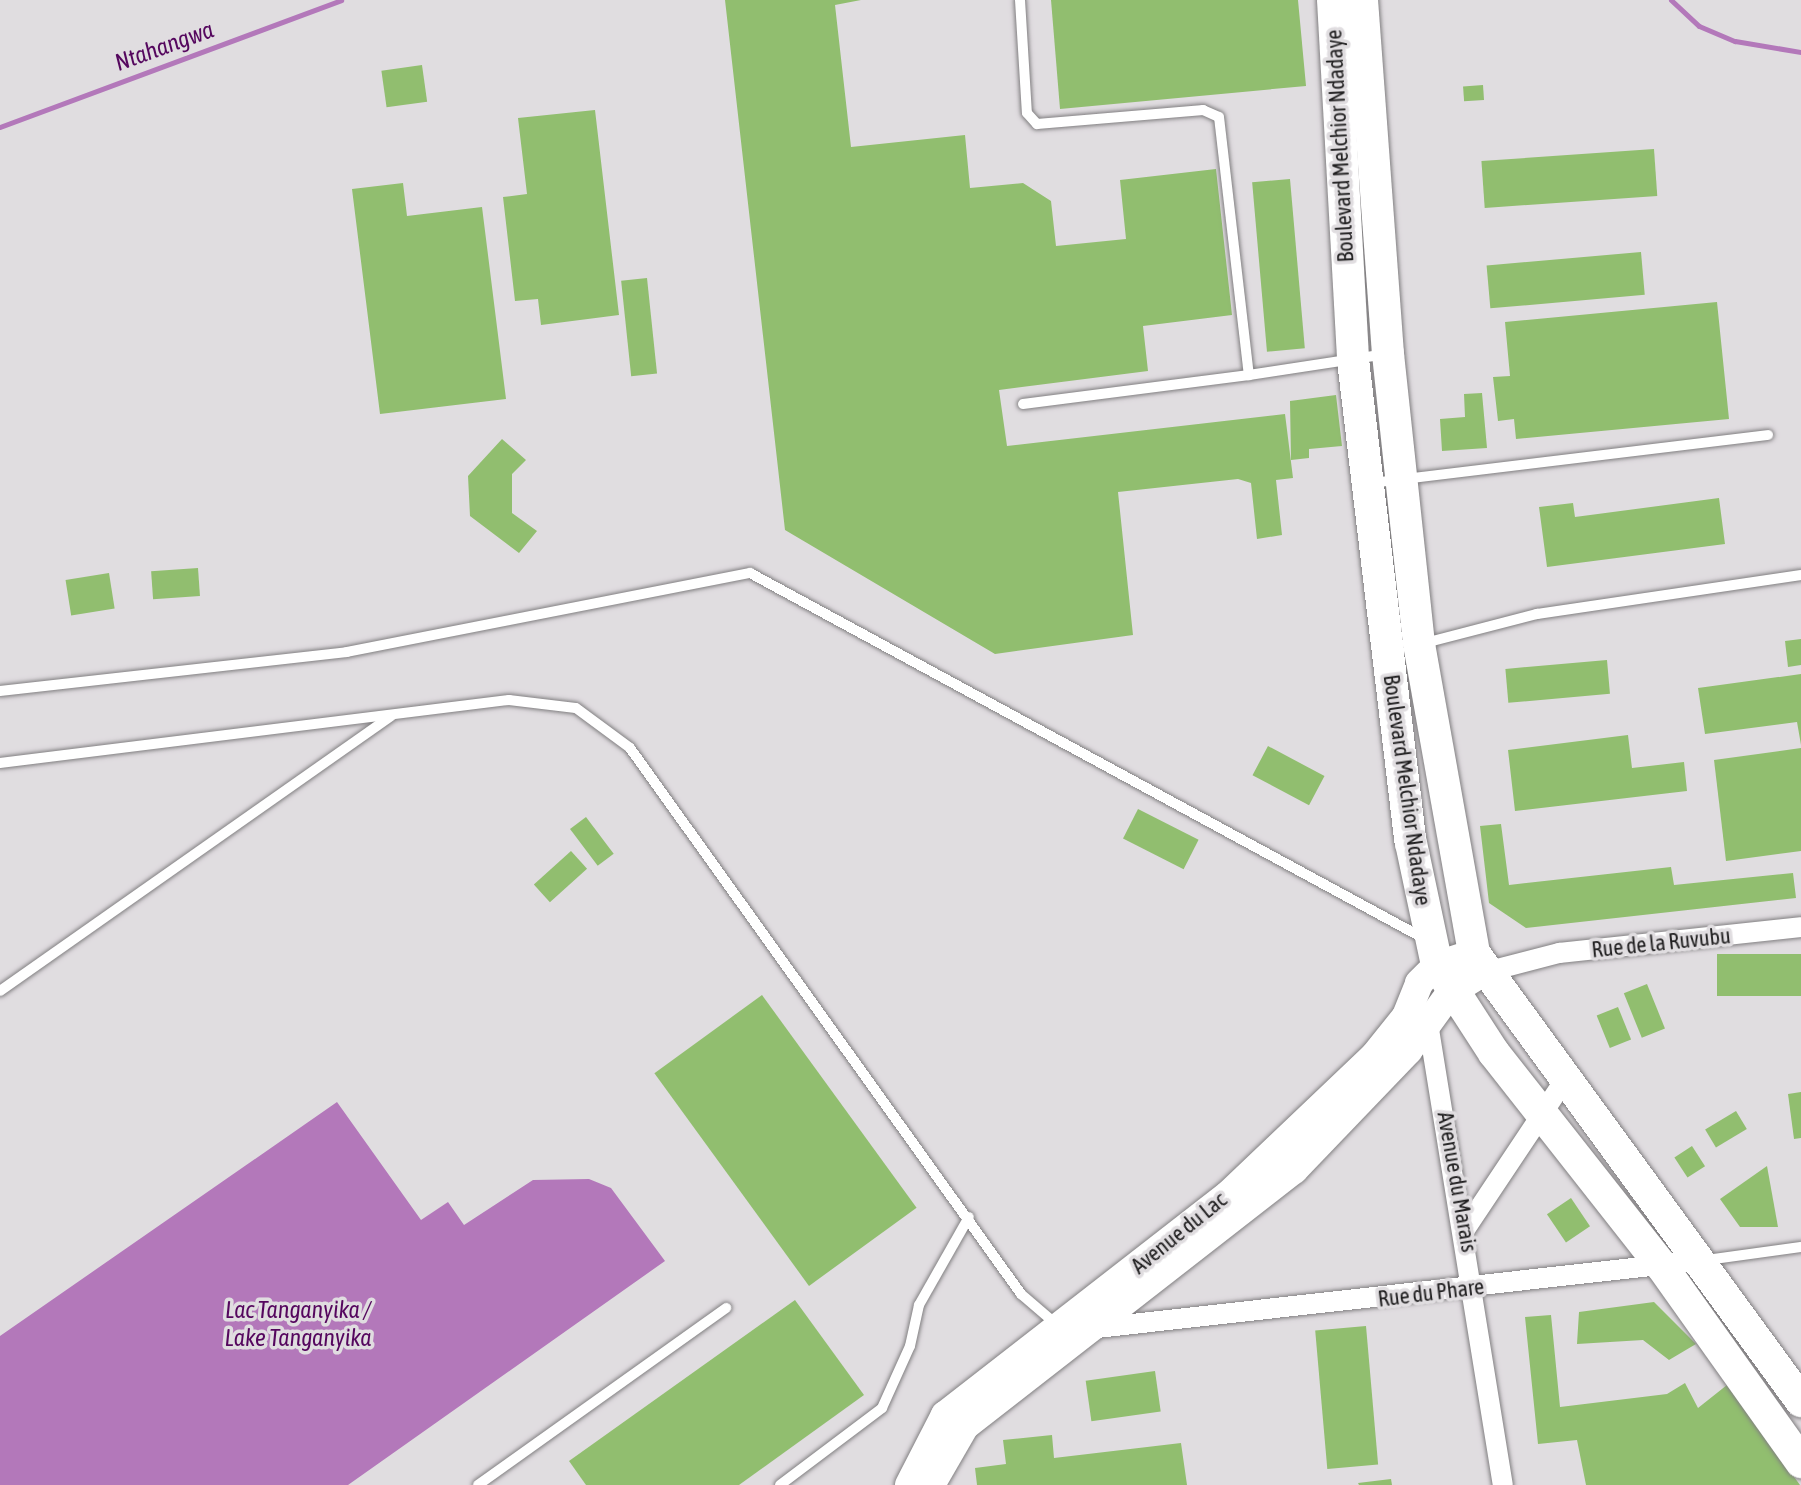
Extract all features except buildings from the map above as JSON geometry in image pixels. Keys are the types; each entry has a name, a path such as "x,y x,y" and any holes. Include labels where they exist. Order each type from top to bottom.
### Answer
{"main road":[{"name":"Boulevard Melchior Ndadaye","path":"1333,0 1353,360 1411,843 1439,967 1542,1116 1661,1265 1801,1462"},
{"name":"Boulevard Melchior Ndadaye","path":"1362,0 1388,354 1405,480 1419,644 1478,963 1704,1260 1801,1401"},
{"path":"1439,967 1478,963"},
{"name":"Avenue du Lac","path":"931,1485 965,1426 1294,1170 1428,1023 1439,967"},
{"name":"Avenue du Lac","path":"909,1485 945,1415 1060,1328 1331,1103 1406,1016 1419,983 1439,967"}],"street":[{"name":"Rue de la Ruvubu","path":"1478,963 1801,927"},
{"name":"Avenue du Marais","path":"1428,1023 1476,1287 1503,1485"},
{"path":"1466,1228 1566,1078"},
{"name":"Rue du Phare","path":"1060,1328 1091,1330 1704,1260"}],"lane":[{"path":"1020,0 1027,113 1037,124 1203,110 1219,117 1249,375"},
{"path":"1023,404 1388,354"},
{"path":"1369,484 1768,435"},
{"path":"0,691 347,652 750,573 1155,787 1439,967"},
{"path":"1419,644 1537,614 1801,575"},
{"path":"0,763 542,700 576,708 621,740 969,1217 1021,1294 1060,1328"},
{"path":"0,991 393,715"},
{"path":"780,1485 882,1408 910,1346 919,1305 969,1217"},
{"name":"Rue du Phare","path":"1704,1260 1801,1247"},
{"path":"478,1485 726,1308"}],"water":[{"name":"Lac Tanganyika / Lake Tanganyika","path":"337,1102 421,1220 448,1202 464,1225 533,1180 589,1179 611,1188 665,1261 348,1485 0,1485 0,1336"}],"waterway":[{"name":"Ntahangwa","path":"0,127 341,0"},
{"name":"Ntahangwa","path":"1671,0 1699,26 1735,41 1801,52"}]}
